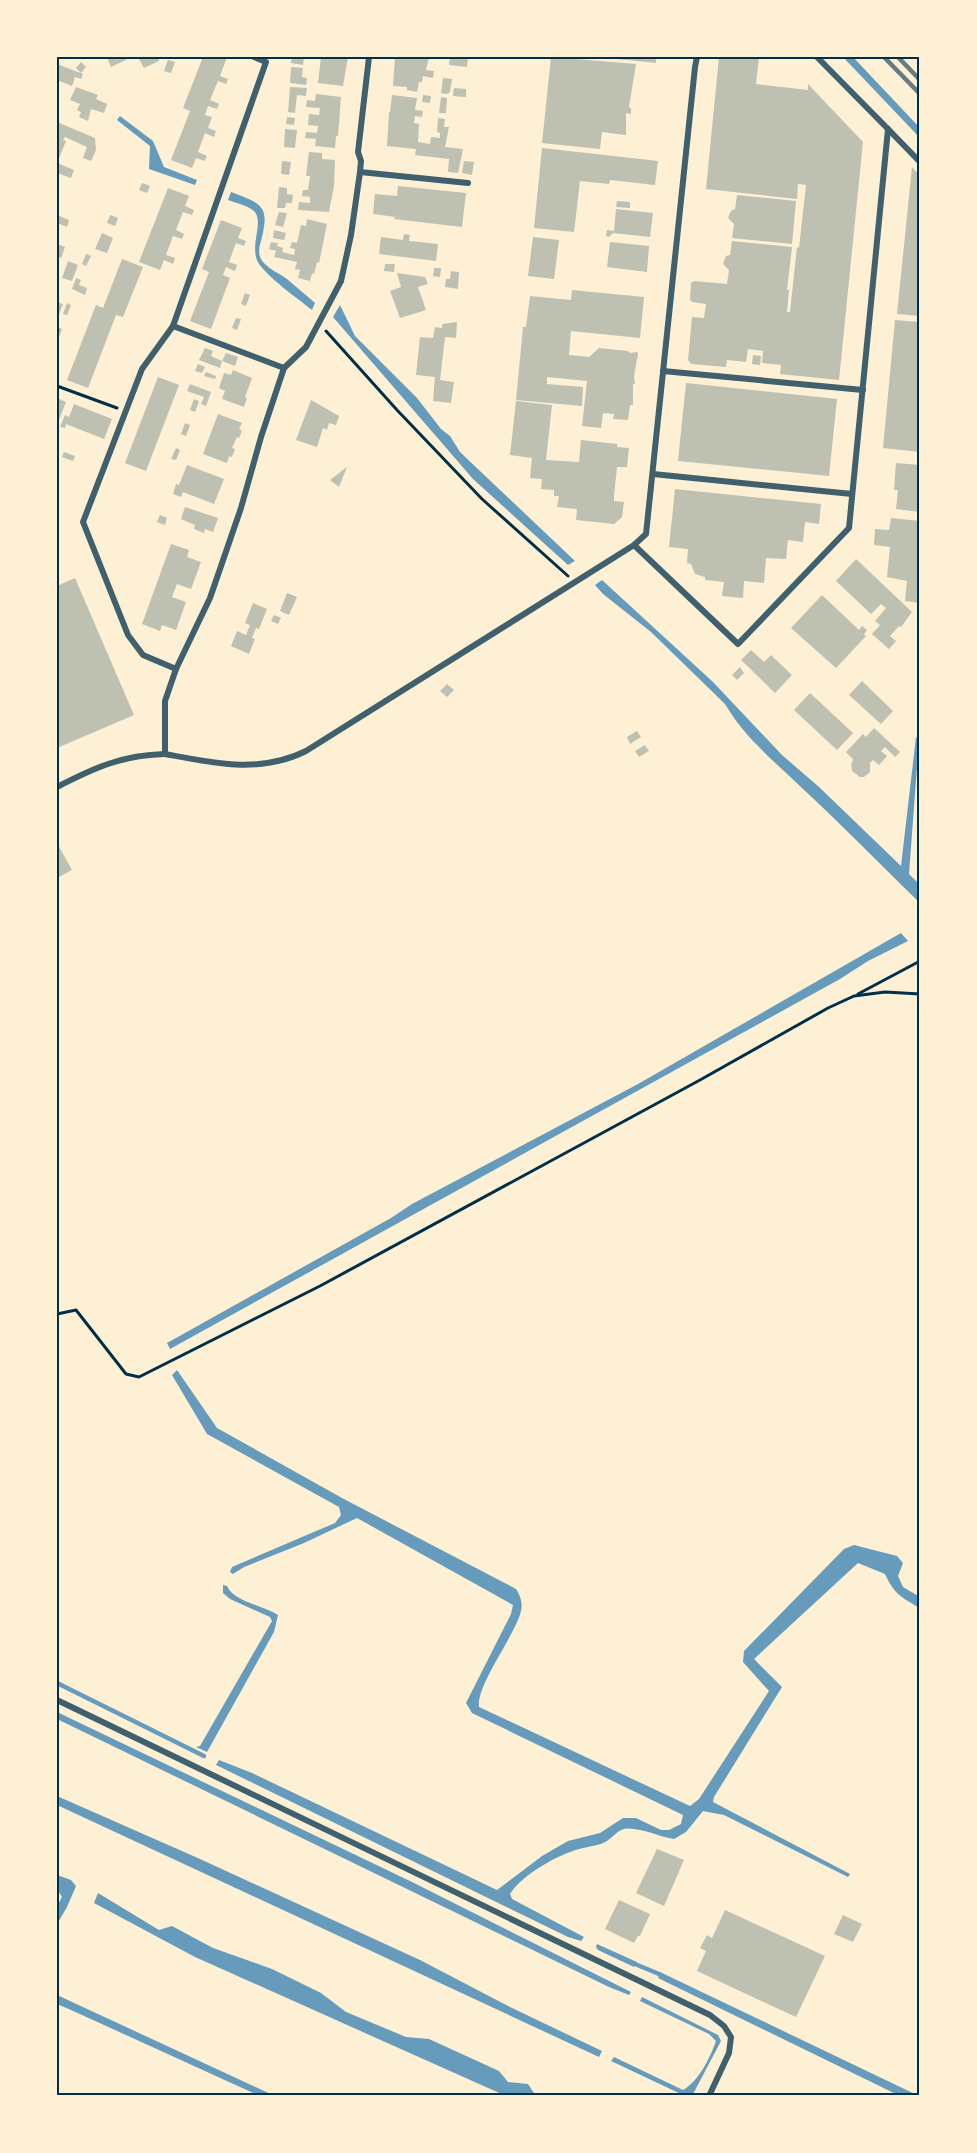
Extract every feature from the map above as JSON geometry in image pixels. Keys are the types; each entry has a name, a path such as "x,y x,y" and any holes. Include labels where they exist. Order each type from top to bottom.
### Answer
{"street":[{"path":"176,669 143,655 128,635 83,522 142,369 173,326 266,62 254,57"},
{"path":"165,754 165,700 176,669 210,598 241,508 284,368 306,347 341,281 351,235 360,172 361,161 358,152 369,57"},
{"path":"57,787 112,761 146,755 165,754 222,764 257,765 289,760 634,545 646,534 694,67 698,57"},
{"path":"817,57 920,162"},
{"path":"634,545 738,644 849,528 888,129"},
{"path":"360,172 468,183"},
{"path":"173,326 284,368"},
{"path":"663,371 863,390"},
{"path":"653,474 852,494"},
{"path":"57,1700 710,2015 724,2025 731,2037 729,2053 709,2096"}],"path":[{"path":"319,323 397,410 482,499 574,581"},
{"path":"57,386 126,411"},
{"path":"57,1314 76,1310 126,1374 139,1377 320,1286 828,1008 920,961"},
{"path":"854,996 885,992 920,994"}],"water":[{"path":"843,57 853,57 920,128 920,138"},
{"path":"120,116 153,141 164,167 197,180 195,185 149,169 150,146 117,120"},
{"path":"231,192 250,200 261,208 265,220 259,248 261,259 315,303 312,310 259,264 255,250 257,216 248,207 228,200"},
{"path":"340,305 355,336 417,398 441,429 450,436 460,452 575,561 568,565 473,479 333,317"},
{"path":"602,580 713,682 782,755 819,787 901,866 916,737 919,740 909,874 920,885 920,903 760,749 725,704 651,632 603,594 595,585"},
{"path":"901,933 908,941 868,961 840,979 170,1349 167,1343 391,1218 412,1204 638,1084"},
{"path":"177,1370 217,1428 342,1498 516,1589 521,1599 521,1611 483,1686 479,1707 690,1806 699,1799 769,1691 743,1662 744,1651 844,1549 854,1545 897,1556 903,1563 898,1576 903,1587 920,1597 920,1608 899,1595 885,1574 858,1563 754,1659 782,1687 713,1802 850,1874 848,1877 724,1815 703,1811 686,1832 674,1839 642,1830 624,1829 601,1844 570,1852 551,1861 531,1873 510,1894 512,1899 584,1937 581,1941 568,1937 216,1765 219,1760 252,1773 497,1890 542,1856 568,1841 600,1833 623,1818 636,1818 661,1830 669,1830 681,1824 683,1815 472,1713 466,1703 511,1614 513,1605 357,1518 304,1543 244,1567 233,1574 230,1572 232,1567 335,1523 341,1515 339,1507 207,1434 172,1375"},
{"path":"223,1585 242,1600 278,1615 274,1632 207,1752 196,1747 200,1746 272,1621 270,1617 230,1599 223,1593"},
{"path":"57,1712 412,1882 631,1992 629,1995 609,1987 57,1719"},
{"path":"57,1796 420,1960 602,2051 599,2057 57,1805"},
{"path":"57,1875 71,1880 76,1886 57,1924 57,1906 62,1897 57,1889"},
{"path":"98,1893 159,1930 172,1926 213,1948 272,1969 321,1993 346,2012 406,2037 429,2039 499,2071 508,2082 528,2084 536,2096 506,2096 195,1957 94,1903"},
{"path":"597,1944 637,1962 634,1967 598,1950"},
{"path":"660,1972 919,2096 900,2096 658,1978"},
{"path":"57,1995 275,2096 260,2096 57,2004"},
{"path":"642,1997 718,2035 721,2041 692,2096 681,2096 611,2061 614,2057 683,2090 699,2075 711,2055 716,2041 709,2034 640,2001"}],"building":[{"path":"107,57 132,57 111,67"},
{"path":"138,57 158,57 159,61 144,68"},
{"path":"203,57 227,57 220,76 228,79 226,84 218,81 210,100 219,104 217,109 208,106 205,115 212,117 208,128 216,131 214,137 205,133 198,152 207,156 205,161 196,158 192,168 171,160 190,111 183,108"},
{"path":"292,57 304,57 303,65 291,63"},
{"path":"321,57 348,57 343,86 318,83"},
{"path":"395,57 429,57 426,70 434,71 433,78 423,76 417,92 407,90 407,87 393,86"},
{"path":"450,57 468,57 467,67 449,65"},
{"path":"551,57 636,64 629,107 631,114 626,113 626,135 602,132 600,149 542,143"},
{"path":"617,57 656,57 656,63 617,59"},
{"path":"719,57 759,57 756,84 808,90 808,84 863,142 839,380 780,374 781,365 762,363 763,351 748,349 746,362 727,360 726,367 691,364 688,360 692,317 704,318 706,304 690,300 691,283 694,281 727,284 729,270 723,264 726,256 730,255 732,241 792,247 787,290 789,290 787,312 790,312 806,185 798,184 797,199 706,189"},
{"path":"168,60 175,62 171,73 164,71"},
{"path":"81,62 86,67 81,73 76,68"},
{"path":"57,64 83,74 81,79 75,77 72,86 57,80"},
{"path":"291,67 303,68 302,77 307,78 306,85 290,83"},
{"path":"443,78 452,79 450,92 447,94 441,93"},
{"path":"76,87 98,95 96,99 107,104 104,113 91,109 88,121 79,117 81,112 77,110 80,104 70,100"},
{"path":"290,87 307,88 306,96 297,95 295,113 288,112"},
{"path":"454,88 466,89 466,97 453,96"},
{"path":"316,94 341,97 335,148 315,146 316,139 305,138 306,132 317,133 318,126 308,125 309,114 319,115 320,108 306,107 307,100 315,101"},
{"path":"392,95 417,98 415,110 423,111 422,117 415,116 414,123 419,124 418,142 430,144 431,137 440,138 440,133 437,132 438,118 445,119 444,127 449,127 445,147 463,149 458,173 448,172 449,159 415,155 416,149 387,146"},
{"path":"423,95 431,96 430,103 422,102"},
{"path":"441,97 447,98 446,113 439,113"},
{"path":"287,117 295,118 294,125 286,124"},
{"path":"57,122 95,138 96,150 91,161 83,158 87,147 65,137 63,140 66,141 57,163"},
{"path":"285,129 297,130 295,148 284,147"},
{"path":"542,148 658,161 655,185 610,180 609,184 580,181 574,232 534,228"},
{"path":"309,152 322,153 322,159 335,160 334,186 329,212 298,210 299,202 310,203 310,197 302,196 303,190 308,190 310,176 306,176"},
{"path":"282,161 291,162 289,175 281,174"},
{"path":"464,161 474,162 472,175 462,173"},
{"path":"57,163 74,170 71,178 57,173"},
{"path":"912,167 920,176 920,316 897,314"},
{"path":"142,183 150,186 147,193 139,190"},
{"path":"398,186 466,193 462,227 394,219 395,217 373,214 375,194 397,196"},
{"path":"279,187 287,188 287,194 293,195 292,203 286,203 285,208 277,208"},
{"path":"168,188 189,196 185,206 194,210 192,215 183,212 176,230 184,234 182,239 173,236 166,255 175,258 173,264 164,260 160,270 139,262"},
{"path":"737,195 796,201 792,244 732,238 734,224 728,218 731,211 735,209"},
{"path":"617,201 630,202 630,208 616,207"},
{"path":"616,209 653,213 650,237 613,233 609,237 606,236 607,230 614,231"},
{"path":"279,212 287,213 283,227 275,225"},
{"path":"57,215 69,220 67,227 57,223"},
{"path":"110,215 118,218 115,226 107,223"},
{"path":"307,219 327,224 319,263 317,262 310,281 298,278 300,270 295,269 297,262 274,257 276,251 269,249 271,242 278,243 277,246 283,248 282,252 294,255 295,249 290,248 292,242 297,243 301,225 306,226"},
{"path":"221,220 242,228 238,238 246,241 244,246 236,243 229,262 237,265 235,271 226,267 223,275 230,278 211,329 190,321 209,272 202,269"},
{"path":"274,230 286,233 284,240 273,238"},
{"path":"102,233 113,238 107,253 95,249"},
{"path":"404,234 410,235 409,241 438,244 436,261 379,254 381,237 403,240"},
{"path":"533,237 559,240 554,279 528,276"},
{"path":"610,242 649,246 647,272 607,267"},
{"path":"57,244 65,247 61,258 57,256"},
{"path":"86,254 91,256 86,266 82,264"},
{"path":"122,259 143,267 123,317 116,315 88,388 67,380 96,305 103,308"},
{"path":"68,261 78,265 72,281 62,278"},
{"path":"385,264 395,264 394,272 384,271"},
{"path":"434,268 441,268 440,277 433,276"},
{"path":"451,271 459,272 458,289 445,287 446,279 450,279"},
{"path":"397,273 425,277 428,284 418,287 426,310 400,318 390,291 401,287"},
{"path":"76,278 81,280 79,285 87,288 85,295 72,289"},
{"path":"572,290 644,297 640,338 571,331 569,355 589,357 599,348 637,352 633,405 630,405 628,420 613,419 614,414 603,413 601,428 582,426 587,381 547,377 547,384 583,387 582,406 516,400 523,327 526,327 530,296 571,300"},
{"path":"245,293 250,295 246,306 241,304"},
{"path":"57,302 63,304 57,319"},
{"path":"67,303 71,305 67,315 63,314"},
{"path":"236,318 241,319 237,330 232,328"},
{"path":"895,320 920,322 920,452 883,448"},
{"path":"457,322 456,338 445,337 440,380 454,382 451,403 433,401 435,377 416,375 420,337 433,338 435,327 442,328 442,324"},
{"path":"57,327 62,329 57,342"},
{"path":"205,348 213,351 211,356 222,361 220,368 199,360"},
{"path":"226,353 238,357 235,366 222,361"},
{"path":"753,355 761,356 760,365 752,364"},
{"path":"198,364 205,367 202,373 195,371"},
{"path":"233,370 252,378 244,407 222,399 225,391 219,388 224,373 231,375"},
{"path":"206,372 216,376 215,379 204,376"},
{"path":"158,377 179,385 146,471 125,463"},
{"path":"686,383 837,399 829,476 678,461"},
{"path":"190,384 211,392 206,406 201,404 204,397 187,391"},
{"path":"57,398 66,402 57,425"},
{"path":"194,399 199,401 195,412 190,410"},
{"path":"311,400 339,416 336,425 329,423 327,430 323,428 317,447 296,440"},
{"path":"516,401 552,405 546,460 579,462 581,440 617,444 617,447 629,448 627,467 617,467 614,501 624,502 622,517 614,524 576,520 577,509 557,507 559,496 554,496 554,490 541,489 542,479 530,478 532,458 510,455"},
{"path":"74,404 112,419 104,439 66,424 65,428 60,427 65,415 69,417"},
{"path":"218,414 242,423 239,429 242,431 232,448 235,449 232,457 229,456 227,463 203,454"},
{"path":"185,423 190,425 186,436 181,434"},
{"path":"176,448 180,450 176,460 171,459"},
{"path":"64,452 75,456 73,461 62,457"},
{"path":"896,463 920,465 920,512 896,509 898,490 894,490"},
{"path":"187,465 224,479 214,504 183,492 181,497 173,494"},
{"path":"347,467 339,487 330,480"},
{"path":"675,489 821,504 819,524 805,522 803,542 788,540 786,559 766,558 764,583 744,581 743,598 722,596 724,582 705,580 705,577 695,574 691,564 687,563 688,549 669,547"},
{"path":"185,507 218,518 213,532 205,529 204,533 194,529 195,525 181,519"},
{"path":"160,515 167,518 165,525 157,522"},
{"path":"891,518 920,521 920,603 905,601 907,581 887,577 890,547 874,545 875,529 889,530"},
{"path":"171,544 189,550 187,557 201,562 191,589 177,584 172,597 186,602 176,630 162,625 160,631 142,624"},
{"path":"856,559 912,612 901,627 899,626 890,636 896,641 889,649 872,634 880,625 875,621 886,608 881,604 871,614 836,581"},
{"path":"75,578 134,715 57,748 57,586"},
{"path":"287,593 297,597 289,615 280,611"},
{"path":"822,595 859,630 862,626 867,630 864,634 866,636 836,668 791,628"},
{"path":"253,603 267,609 259,629 256,628 252,638 255,639 249,654 231,646 237,631 246,635 250,625 245,623"},
{"path":"274,615 281,618 278,624 271,621"},
{"path":"751,650 764,662 771,655 792,675 775,693 741,660"},
{"path":"740,667 744,673 737,680 732,675"},
{"path":"862,681 893,711 881,724 849,695"},
{"path":"447,684 454,690 447,697 440,691"},
{"path":"810,693 853,733 837,750 794,710"},
{"path":"874,728 900,752 895,757 885,747 881,751 887,756 879,765 873,760 870,763 870,772 860,777 852,771 853,759 846,752 863,734 866,737"},
{"path":"637,731 641,737 630,744 627,737"},
{"path":"645,745 649,751 639,757 635,751"},
{"path":"57,843 72,870 57,878"},
{"path":"657,1849 684,1860 664,1906 636,1893"},
{"path":"619,1900 650,1914 640,1936 634,1943 605,1929"},
{"path":"725,1910 825,1956 796,2017 697,1971 706,1951 700,1948 707,1935 712,1938"},
{"path":"843,1915 862,1924 853,1942 834,1934"}],"waterway":[{"path":"919,740 920,735"},
{"path":"57,1683 204,1756"},
{"path":"635,1964 659,1974"}],"railway":[{"path":"884,57 920,94"},
{"path":"898,57 920,80"}]}
